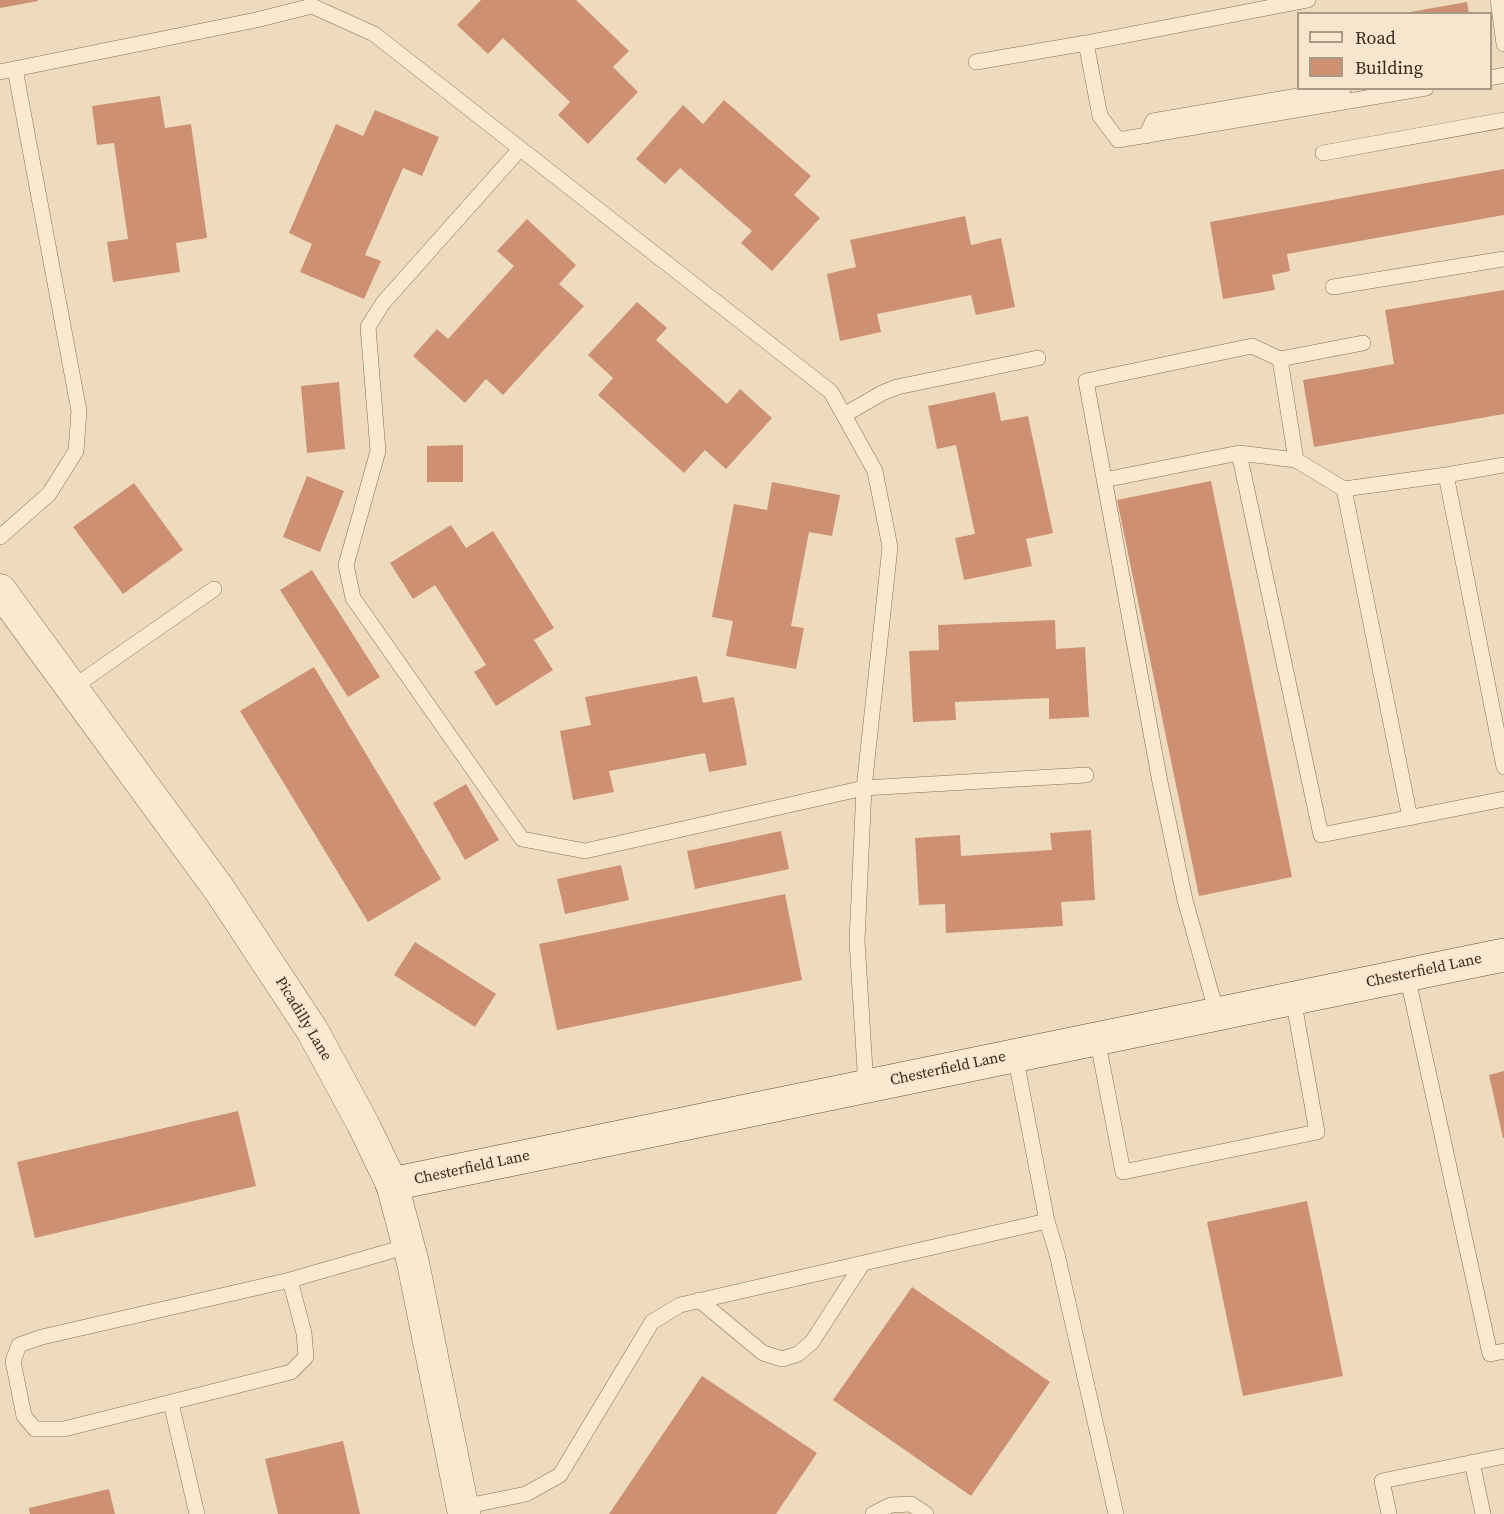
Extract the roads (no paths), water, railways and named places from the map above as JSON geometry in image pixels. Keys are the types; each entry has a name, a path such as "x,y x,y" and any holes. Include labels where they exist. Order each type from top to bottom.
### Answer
{"street":[{"name":"Picadilly Lane","path":"0,590 219,889 312,1030 363,1124 392,1185 408,1246 463,1510"},
{"name":"Chesterfield Lane","path":"392,1185 1504,955"}],"lane":[{"path":"976,62 1308,0"},
{"path":"1498,0 1504,44"},
{"path":"0,537 49,494 76,451 78,411 7,70 256,20 312,6 374,34 831,392 874,471 890,547 864,788 857,941 866,1086"},
{"path":"1086,43 1100,116 1118,140 1414,90"},
{"path":"1146,136 1153,121 1332,90"},
{"path":"1323,153 1504,120"},
{"path":"520,149 382,303 368,327 378,451 346,565 353,598 522,839 585,851 864,788 1086,775"},
{"path":"1333,287 1504,259"},
{"path":"1217,1014 1185,900 1158,771 1086,381 1252,346 1280,359 1363,343"},
{"path":"844,415 897,387 1038,358"},
{"path":"1280,359 1296,460"},
{"path":"1104,480 1239,453 1296,460 1344,489 1504,465"},
{"path":"1239,453 1322,836 1504,799"},
{"path":"1446,475 1504,767"},
{"path":"1344,489 1410,818"},
{"path":"72,688 214,589"},
{"path":"1407,975 1490,1354 1504,1352"},
{"path":"1097,1038 1123,1172 1317,1132 1293,998"},
{"path":"1015,1055 1047,1221 1058,1254 1116,1514"},
{"path":"463,1510 526,1494 560,1475 652,1322 680,1305 1047,1221"},
{"path":"291,1280 304,1333 306,1357 291,1372 64,1430 34,1429 24,1416 13,1361 19,1345 42,1337 291,1280 408,1246"},
{"path":"699,1300 763,1353 782,1359 798,1354 812,1342 863,1263"},
{"path":"171,1403 197,1514"},
{"path":"1389,1514 1383,1481 1504,1456"},
{"path":"1472,1462 1483,1514"},
{"path":"873,1514 891,1505 911,1504 926,1514"}]}
